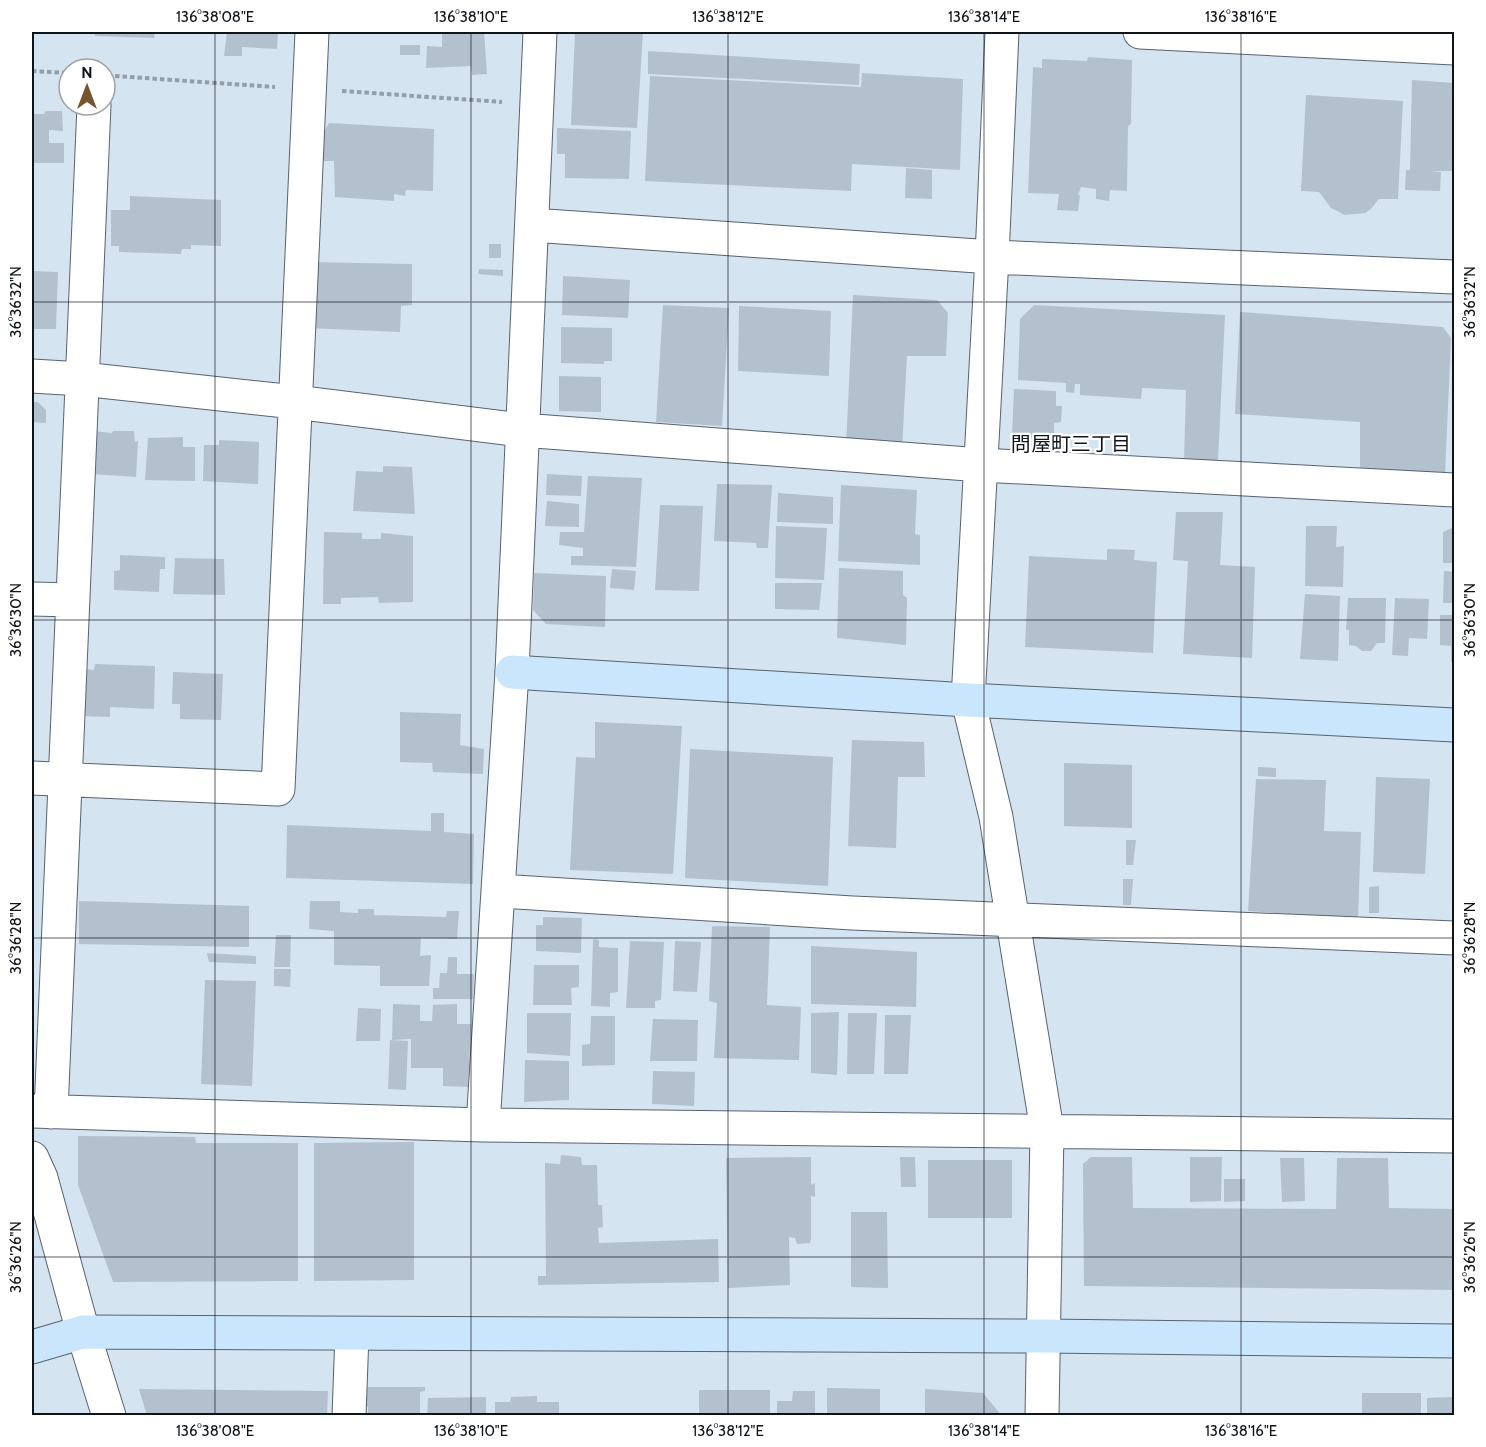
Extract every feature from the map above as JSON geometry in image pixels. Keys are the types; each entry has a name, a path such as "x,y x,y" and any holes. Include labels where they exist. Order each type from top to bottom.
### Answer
{"street":[{"path":"32,778 278,789 312,32"},
{"path":"483,1125 512,672 540,32"},
{"path":"1002,32 993,257 968,700 996,817 1047,1130 1042,1416"},
{"path":"1140,32 1455,48"},
{"path":"93,117 66,780 41,1112 483,1125 1047,1130 1455,1137"},
{"path":"532,225 993,257 1455,277"},
{"path":"32,376 82,379 295,402 522,430 981,465 1455,490"},
{"path":"32,599 73,600"},
{"path":"512,672 968,700 1455,725"},
{"path":"499,891 852,913 1455,938"},
{"path":"32,1158 41,1178 83,1332 109,1416"},
{"path":"32,1347 83,1332 1044,1336 1455,1341"},
{"path":"349,1416 352,1334"}],"path":[{"path":"32,71 57,73"}],"building":[{"path":"95,32 155,32 154,38 95,36"},
{"path":"227,32 278,32 277,49 242,47 242,56 224,56"},
{"path":"442,32 484,32 487,74 472,75 471,66 426,68 427,46 442,47"},
{"path":"575,32 643,32 637,128 571,125"},
{"path":"400,45 420,45 420,55 400,55"},
{"path":"648,51 860,64 859,85 648,74"},
{"path":"1088,57 1132,60 1127,191 1110,190 1109,201 1096,199 1096,189 1081,187 1078,195 1080,195 1078,211 1057,210 1059,194 1028,193 1033,67 1042,68 1042,59 1087,61"},
{"path":"862,73 963,79 960,170 852,164 851,191 645,181 650,76 861,87"},
{"path":"1412,80 1454,83 1454,171 1430,171 1441,172 1440,191 1405,190 1406,170 1410,170"},
{"path":"1306,95 1403,101 1398,199 1379,199 1365,213 1345,215 1331,208 1319,192 1301,191"},
{"path":"46,111 57,111 57,117 62,117 63,131 49,130 49,143 64,143 64,163 32,163 32,114 44,114"},
{"path":"329,123 434,129 433,191 406,190 405,196 394,194 394,201 335,197 334,161 323,161 324,132"},
{"path":"557,128 631,131 629,179 565,178 565,154 557,154"},
{"path":"906,168 932,170 932,199 905,198"},
{"path":"130,196 221,200 221,246 191,245 191,249 182,249 181,254 119,252 119,246 111,246 111,210 130,210"},
{"path":"489,244 501,244 501,258 489,258"},
{"path":"309,262 412,264 412,305 401,306 400,332 307,328"},
{"path":"479,269 503,270 503,276 478,274"},
{"path":"32,271 58,272 56,329 32,329"},
{"path":"563,276 630,280 628,318 562,315"},
{"path":"853,295 937,300 948,313 946,356 907,356 902,449 846,447"},
{"path":"663,305 729,308 722,426 656,422"},
{"path":"1034,305 1225,315 1218,461 1184,460 1186,390 1142,388 1141,399 1080,395 1080,384 1075,384 1074,393 1066,392 1066,383 1018,380 1020,319"},
{"path":"739,306 831,311 829,376 738,371"},
{"path":"1240,312 1443,327 1451,338 1445,475 1360,472 1360,422 1235,414"},
{"path":"561,327 612,328 612,361 604,361 604,364 561,363"},
{"path":"559,376 601,377 601,412 559,411"},
{"path":"1014,389 1056,391 1056,406 1062,406 1061,422 1054,423 1054,439 1012,437"},
{"path":"32,402 38,402 46,410 46,423 32,422"},
{"path":"93,431 112,433 113,431 134,431 135,442 138,441 136,477 91,474"},
{"path":"183,437 183,447 195,447 195,481 145,480 148,438"},
{"path":"219,440 259,442 258,484 203,481 204,445 219,445"},
{"path":"383,466 412,467 415,514 353,511 356,471 383,472"},
{"path":"547,474 582,476 581,496 546,495"},
{"path":"588,476 642,478 636,567 571,565 571,556 583,556 583,548 559,545 560,532 584,532"},
{"path":"717,484 772,485 768,548 757,548 756,543 714,541"},
{"path":"841,485 917,490 915,534 920,535 920,565 838,561"},
{"path":"778,493 833,497 833,524 777,522"},
{"path":"547,501 579,504 579,527 545,526"},
{"path":"660,505 703,506 699,591 655,590"},
{"path":"1176,512 1223,512 1220,565 1255,567 1252,658 1183,654 1188,561 1173,560"},
{"path":"776,526 827,528 824,580 775,578"},
{"path":"1306,526 1337,526 1336,547 1344,546 1343,587 1305,586"},
{"path":"1454,527 1454,563 1443,563 1443,532"},
{"path":"324,532 362,533 362,539 381,539 381,533 413,536 413,602 379,603 378,597 341,598 341,604 323,604"},
{"path":"1107,549 1135,550 1134,560 1157,562 1153,653 1025,647 1029,556 1107,560"},
{"path":"120,555 165,557 165,569 160,569 159,592 114,590 114,571 120,570"},
{"path":"175,558 224,559 225,595 173,594"},
{"path":"839,568 903,571 903,595 907,598 906,645 837,638"},
{"path":"612,569 636,571 634,590 610,588"},
{"path":"1444,571 1454,572 1454,603 1443,603"},
{"path":"534,573 606,576 605,627 546,624 533,610"},
{"path":"775,583 822,583 819,610 775,609"},
{"path":"1305,594 1340,596 1338,661 1300,659"},
{"path":"1348,598 1386,598 1385,643 1377,643 1371,651 1362,651 1356,646 1349,645 1349,630 1346,630"},
{"path":"1395,598 1429,599 1427,639 1409,638 1408,656 1392,655"},
{"path":"1440,615 1454,615 1454,662 1451,662 1451,646 1440,645"},
{"path":"95,664 155,666 154,709 110,707 110,717 83,716 86,669 94,670"},
{"path":"173,672 223,674 221,720 180,719 180,704 172,704"},
{"path":"400,712 461,714 460,745 484,749 483,774 433,772 432,763 400,762"},
{"path":"595,722 682,726 673,874 570,870 576,757 595,758"},
{"path":"852,740 924,742 925,777 898,777 896,848 848,846"},
{"path":"690,749 833,757 828,886 685,878"},
{"path":"1064,763 1132,765 1132,828 1064,826"},
{"path":"1258,767 1276,768 1276,777 1258,776"},
{"path":"1376,777 1430,779 1425,874 1373,872"},
{"path":"1256,779 1326,780 1324,831 1361,832 1358,919 1248,911"},
{"path":"431,813 444,813 444,832 474,834 473,884 286,878 287,825 431,831"},
{"path":"1126,840 1136,840 1133,865 1126,865"},
{"path":"1123,879 1133,879 1131,905 1123,905"},
{"path":"1379,886 1379,913 1369,913 1369,887"},
{"path":"79,901 249,906 249,947 79,944"},
{"path":"310,901 340,901 340,912 358,913 358,909 374,909 374,915 446,917 447,911 459,911 457,939 421,938 420,956 431,955 429,986 380,986 380,966 334,965 334,931 309,929"},
{"path":"543,917 582,918 581,953 536,951 536,925 543,925"},
{"path":"712,926 770,927 767,1005 801,1007 799,1060 714,1058 717,1003 709,1001"},
{"path":"276,935 291,935 290,967 274,967"},
{"path":"593,939 599,940 599,947 618,948 618,992 610,993 610,1007 591,1006"},
{"path":"630,941 664,942 661,1000 655,1001 655,1008 626,1008"},
{"path":"675,941 701,942 697,992 673,991"},
{"path":"811,946 917,952 916,1007 811,1004"},
{"path":"207,953 256,956 256,964 209,962"},
{"path":"448,957 457,957 457,974 474,974 473,999 433,999 433,988 439,988 440,973 447,973"},
{"path":"534,965 579,965 579,987 571,988 572,1005 533,1005"},
{"path":"274,969 291,969 290,987 274,986"},
{"path":"205,980 256,981 252,1086 201,1084"},
{"path":"393,1004 420,1005 420,1021 432,1021 433,1005 457,1004 457,1024 471,1024 468,1087 443,1086 443,1068 411,1068 411,1039 392,1040"},
{"path":"358,1008 381,1009 380,1041 356,1041"},
{"path":"839,1012 837,1075 811,1073 811,1013"},
{"path":"527,1013 571,1013 570,1056 527,1053"},
{"path":"848,1013 877,1013 874,1074 847,1074"},
{"path":"885,1015 911,1015 908,1074 884,1074"},
{"path":"591,1016 615,1016 615,1065 582,1066 582,1045 590,1044"},
{"path":"653,1019 698,1020 697,1061 650,1061"},
{"path":"390,1040 408,1041 406,1090 388,1089"},
{"path":"525,1060 569,1061 569,1100 524,1102"},
{"path":"653,1071 695,1072 694,1106 652,1104"},
{"path":"78,1136 195,1137 196,1143 298,1143 298,1281 113,1282 78,1185"},
{"path":"414,1142 414,1280 314,1281 314,1143"},
{"path":"561,1155 581,1157 582,1165 597,1165 598,1205 602,1205 603,1227 598,1228 599,1243 718,1239 719,1282 538,1285 538,1276 546,1276 545,1163 560,1164"},
{"path":"811,1157 811,1185 815,1183 815,1197 811,1196 811,1239 810,1243 797,1244 795,1238 789,1237 790,1285 728,1288 726,1158"},
{"path":"900,1157 915,1157 916,1187 901,1187"},
{"path":"1091,1157 1132,1157 1133,1208 1336,1209 1337,1158 1388,1158 1389,1208 1454,1209 1454,1290 1084,1286 1083,1164"},
{"path":"1190,1157 1222,1157 1221,1201 1190,1202"},
{"path":"1280,1158 1304,1158 1305,1201 1282,1202"},
{"path":"928,1160 1012,1160 1012,1218 928,1218"},
{"path":"1224,1179 1245,1179 1245,1201 1224,1202"},
{"path":"851,1212 887,1212 888,1288 851,1287"},
{"path":"366,1387 425,1387 425,1391 420,1392 420,1416 368,1416 368,1407 365,1406"},
{"path":"827,1388 880,1389 880,1416 827,1416"},
{"path":"139,1389 328,1391 327,1416 147,1416"},
{"path":"925,1389 983,1393 1002,1416 925,1416"},
{"path":"699,1390 770,1390 770,1416 699,1416"},
{"path":"793,1391 815,1391 815,1416 777,1416 777,1401 792,1401"},
{"path":"1362,1393 1421,1393 1421,1416 1362,1416"},
{"path":"537,1396 537,1402 559,1402 559,1416 495,1416 495,1402 510,1402 511,1397"},
{"path":"486,1397 486,1416 427,1416 428,1398"},
{"path":"1454,1397 1454,1416 1427,1416 1427,1398"}],"district":[{"name":"問屋町三丁目","path":"1071,444"}]}
